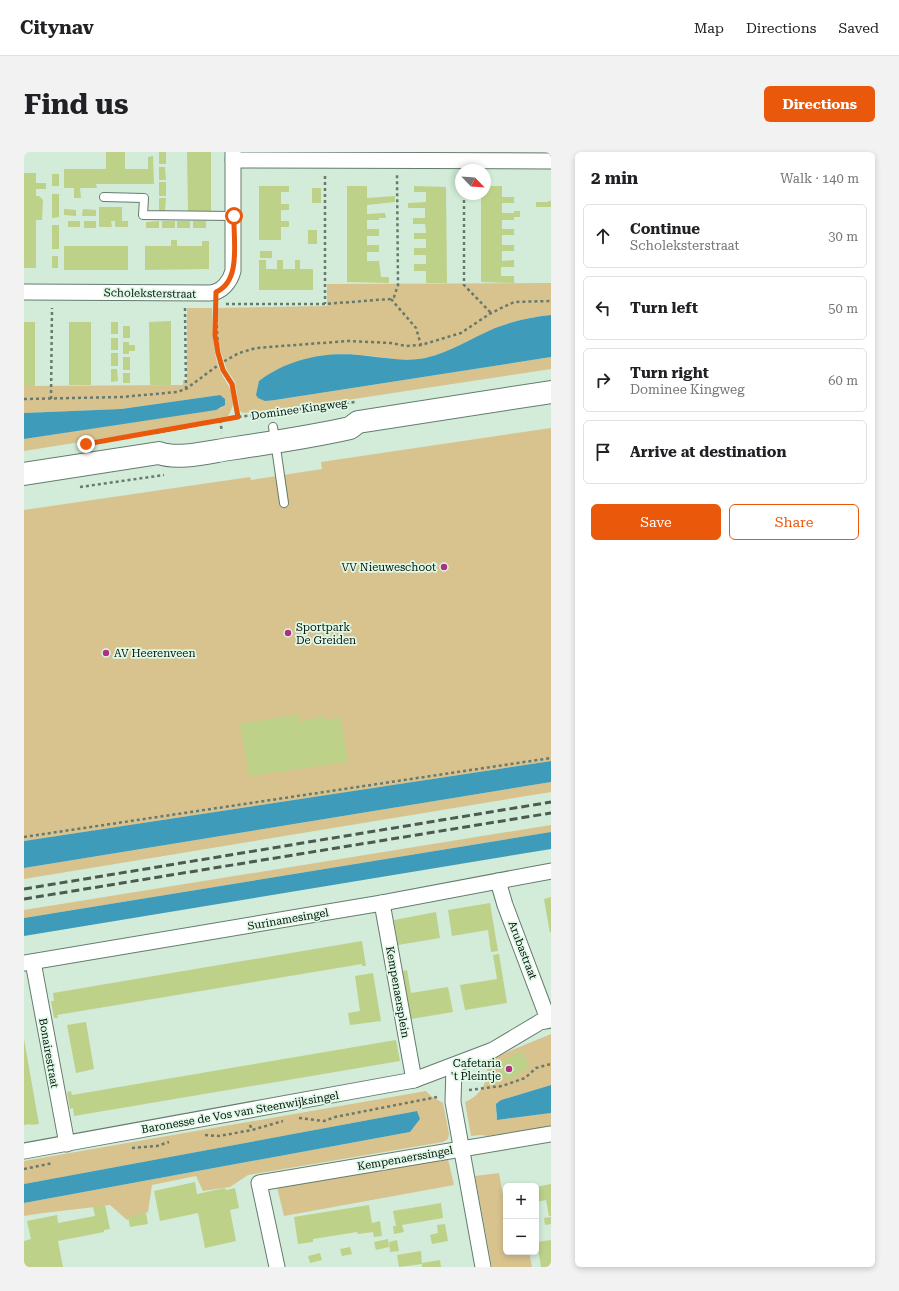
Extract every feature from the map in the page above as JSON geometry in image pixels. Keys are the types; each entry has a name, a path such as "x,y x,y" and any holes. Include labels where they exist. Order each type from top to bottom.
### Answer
{"main road":[{"name":"Dominee Kingweg","path":"24,474 156,443 168,456 205,453 274,435 350,428 358,412 551,392"}],"street":[{"path":"233,156 325,160 397,160 417,156 551,161"},
{"name":"Scholeksterstraat","path":"24,292 214,293 228,282 233,267 233,156"},
{"name":"Surinamesingel","path":"29,963 382,903 551,871"},
{"name":"Arubastraat","path":"498,881 505,905 550,1019"},
{"name":"Kempenaersplein","path":"382,903 414,1080"},
{"name":"Bonairestraat","path":"29,963 67,1144"},
{"path":"483,1267 453,1102 454,1066 493,1050 550,1019"},
{"name":"Baronesse de Vos van Steenwijksingel","path":"24,1151 414,1080 454,1066"},
{"name":"Kempenaerssingel","path":"276,1267 259,1183 551,1134"}],"lane":[{"path":"104,197 144,198 143,215 234,216"},
{"path":"274,435 284,503"}],"path":[{"path":"325,160 325,304"},
{"path":"238,417 232,384 220,363 216,343 215,304 325,304 390,299 394,297 398,285 397,160"},
{"path":"464,200 464,285 491,313"},
{"path":"52,292 52,399"},
{"path":"185,293 186,389"},
{"path":"390,299 416,328 421,345"},
{"path":"24,399 122,397 178,392 186,389 220,363 239,353 256,348 348,341 391,343 406,346 421,345 461,333 491,313 514,302 551,301"},
{"name":"Dominee Kingweg","path":"156,443 220,420 238,417 358,412"},
{"path":"220,420 222,431"},
{"path":"24,837 551,758"},
{"path":"297,1118 324,1121 335,1117 438,1097 453,1091 502,1086 525,1078 536,1068 551,1064"}],"shaded area":[{"path":"551,283 551,315 523,320 495,328 434,356 408,360 348,354 324,356 289,365 267,375 275,400 551,357 551,369 347,400 243,413 240,411 235,382 227,370 218,340 218,308 327,306 327,284"},
{"path":"187,308 212,308 216,359 221,373 230,388 233,398 233,403 228,416 161,429 24,451 24,439 222,408 220,395 121,409 24,413 24,386 183,385 183,380 187,380"},
{"name":"Sportpark De Greiden","path":"551,428 551,761 24,841 24,510 250,477 251,480 322,469 321,462"},
{"path":"551,782 551,792 24,879 24,868"},
{"path":"551,825 551,832 24,918 24,910"},
{"path":"551,1034 551,1085 501,1100 496,1113 497,1120 551,1113 551,1126 488,1136 471,1136 465,1102 476,1096 483,1086 487,1074 486,1061"},
{"path":"426,1091 431,1096 443,1103 449,1134 448,1139 443,1142 248,1175 230,1187 203,1191 196,1176 152,1185 148,1212 127,1220 110,1205 24,1216 24,1203 410,1132 420,1119 417,1111 24,1184 24,1161"},
{"path":"448,1159 454,1185 284,1216 277,1187"},
{"path":"499,1173 503,1196 503,1255 530,1255 532,1267 492,1267 475,1176"}],"water":[{"path":"551,315 551,357 275,400 265,401 258,398 256,395 259,381 284,366 298,361 325,355 339,354 403,360 425,358 453,349 495,328 523,320"},
{"path":"220,395 225,399 225,405 216,410 24,439 24,413 121,409"},
{"path":"551,761 551,782 24,868 24,841"},
{"path":"551,832 551,849 24,936 24,918"},
{"path":"551,1085 551,1113 497,1120 496,1104 501,1100"},
{"path":"417,1111 420,1119 410,1132 24,1203 24,1184"}],"building":[{"path":"106,152 125,152 125,169 148,169 148,157 153,156 154,184 96,184 97,188 80,188 81,198 74,198 74,188 64,188 64,169 106,169"},
{"path":"159,152 166,152 166,164 159,164"},
{"path":"187,152 211,152 211,211 188,211"},
{"path":"159,167 165,167 166,180 159,180"},
{"path":"24,173 36,173 36,183 46,183 46,189 36,189 36,196 39,196 43,200 42,220 36,220 36,268 24,268"},
{"path":"52,174 59,174 59,186 52,186"},
{"path":"159,182 166,182 166,196 159,196"},
{"path":"259,186 289,186 289,192 281,192 281,204 289,204 289,210 281,210 281,221 289,221 289,227 281,227 281,240 259,240"},
{"path":"347,186 367,186 367,198 395,196 395,202 367,205 367,214 385,213 386,218 379,218 379,220 367,220 367,229 379,229 379,236 367,236 367,245 379,245 379,252 367,252 367,261 379,261 381,277 389,277 389,283 347,282"},
{"path":"414,186 446,187 447,283 426,283 426,271 414,271 414,264 426,264 426,255 414,255 414,248 426,248 426,239 414,239 414,233 426,233 425,224 413,224 413,218 425,218 425,208 408,208 408,203 426,202 426,192 414,192"},
{"path":"491,186 502,186 502,197 514,197 514,203 502,203 502,213 514,213 514,211 520,211 520,217 514,217 514,220 502,220 502,229 514,229 514,235 502,235 502,245 514,245 514,251 502,251 502,261 514,260 514,267 501,267 501,276 514,276 514,283 481,282 481,200 491,200"},
{"path":"312,188 321,188 321,203 312,203"},
{"path":"52,194 59,194 59,217 52,218"},
{"path":"159,198 166,198 165,211 159,211"},
{"path":"551,201 551,207 536,207 536,202"},
{"path":"99,207 122,207 122,221 128,221 128,227 115,227 115,221 111,221 112,227 99,227"},
{"path":"64,209 76,210 76,216 64,215"},
{"path":"83,209 96,210 96,216 82,216"},
{"path":"68,221 80,221 80,227 68,227"},
{"path":"84,221 96,221 96,228 84,228"},
{"path":"159,221 159,228 146,228 146,222"},
{"path":"162,221 175,221 175,228 162,228"},
{"path":"177,221 190,221 190,228 177,228"},
{"path":"193,221 206,221 206,228 193,228"},
{"path":"52,225 59,225 59,249 52,249"},
{"path":"308,230 317,230 317,244 308,244"},
{"path":"171,240 177,240 177,246 202,246 202,241 209,241 209,269 145,270 145,246 171,246"},
{"path":"64,246 128,246 128,270 64,270"},
{"path":"260,251 272,251 272,258 260,258"},
{"path":"52,256 58,256 58,268 52,268"},
{"path":"259,260 266,260 266,269 277,269 277,260 283,260 283,269 295,269 295,260 300,260 300,269 313,269 313,290 259,290"},
{"path":"171,321 171,385 150,385 149,322"},
{"path":"24,322 35,322 35,386 24,386"},
{"path":"69,322 91,322 91,385 69,385"},
{"path":"111,322 118,322 118,334 111,334"},
{"path":"123,326 130,326 130,338 123,338"},
{"path":"111,338 118,338 118,350 111,350"},
{"path":"123,342 129,342 129,345 135,345 135,351 129,351 129,354 123,354"},
{"path":"111,353 118,353 118,366 111,366"},
{"path":"123,357 130,357 130,370 123,370"},
{"path":"111,369 117,369 118,381 111,382"},
{"path":"123,373 130,373 130,383 123,383"},
{"path":"299,714 300,722 324,715 326,720 341,717 348,762 249,776 240,724"},
{"path":"551,897 551,932 550,933 544,899"},
{"path":"490,903 498,951 491,952 488,930 452,936 448,910"},
{"path":"436,912 440,938 398,945 394,920"},
{"path":"362,941 366,966 362,966 362,964 57,1015 58,1018 54,1018 51,1001 54,1001 53,993"},
{"path":"499,954 507,1003 465,1010 460,985 497,979 493,955"},
{"path":"407,970 411,993 448,987 453,1012 411,1019 403,971"},
{"path":"373,973 381,1021 350,1025 348,1013 360,1011 355,976"},
{"path":"86,1022 94,1069 76,1073 67,1025"},
{"path":"24,1039 39,1124 24,1125"},
{"path":"396,1040 400,1061 74,1116 73,1108 70,1109 67,1092 71,1091 72,1095"},
{"path":"521,1051 530,1066 518,1075 506,1080 496,1067"},
{"path":"195,1182 197,1194 225,1188 226,1190 235,1188 239,1208 230,1210 236,1241 205,1248 198,1213 160,1221 154,1191"},
{"path":"551,1184 551,1216 549,1216 546,1200 539,1201 539,1186"},
{"path":"441,1203 443,1218 402,1225 404,1232 394,1234 393,1226 396,1226 393,1211"},
{"path":"105,1205 110,1229 104,1230 104,1232 58,1241 63,1267 24,1267 24,1241 31,1239 27,1221 57,1215 58,1223 95,1216 93,1207"},
{"path":"369,1205 372,1223 380,1221 382,1236 374,1237 373,1232 358,1234 357,1232 313,1239 313,1242 298,1244 294,1217"},
{"path":"146,1213 148,1224 130,1227 128,1217"},
{"path":"551,1217 551,1224 545,1225 544,1218"},
{"path":"445,1224 448,1241 432,1244 430,1235 438,1233 437,1225"},
{"path":"388,1239 389,1247 376,1250 374,1242"},
{"path":"397,1240 399,1251 390,1252 389,1242"},
{"path":"551,1240 551,1267 541,1267 539,1242"},
{"path":"350,1247 352,1254 342,1256 340,1249"},
{"path":"421,1251 422,1264 399,1267 397,1255"},
{"path":"320,1253 322,1260 310,1263 308,1256"},
{"path":"440,1260 441,1267 422,1267 422,1263"}],"railway":[{"path":"24,889 551,802"},
{"path":"24,899 551,813"}],"place":[{"name":"VV Nieuweschoot","path":"444,567"},
{"name":"Sportpark De Greiden","path":"288,633"},
{"name":"AV Heerenveen","path":"106,653"},
{"name":"Cafetaria 't Pleintje","path":"509,1069"}],"route":[{"path":"86,444 238,417 234,388 223,370 215,335 216,292 225,286 233,271 234,216"}]}
